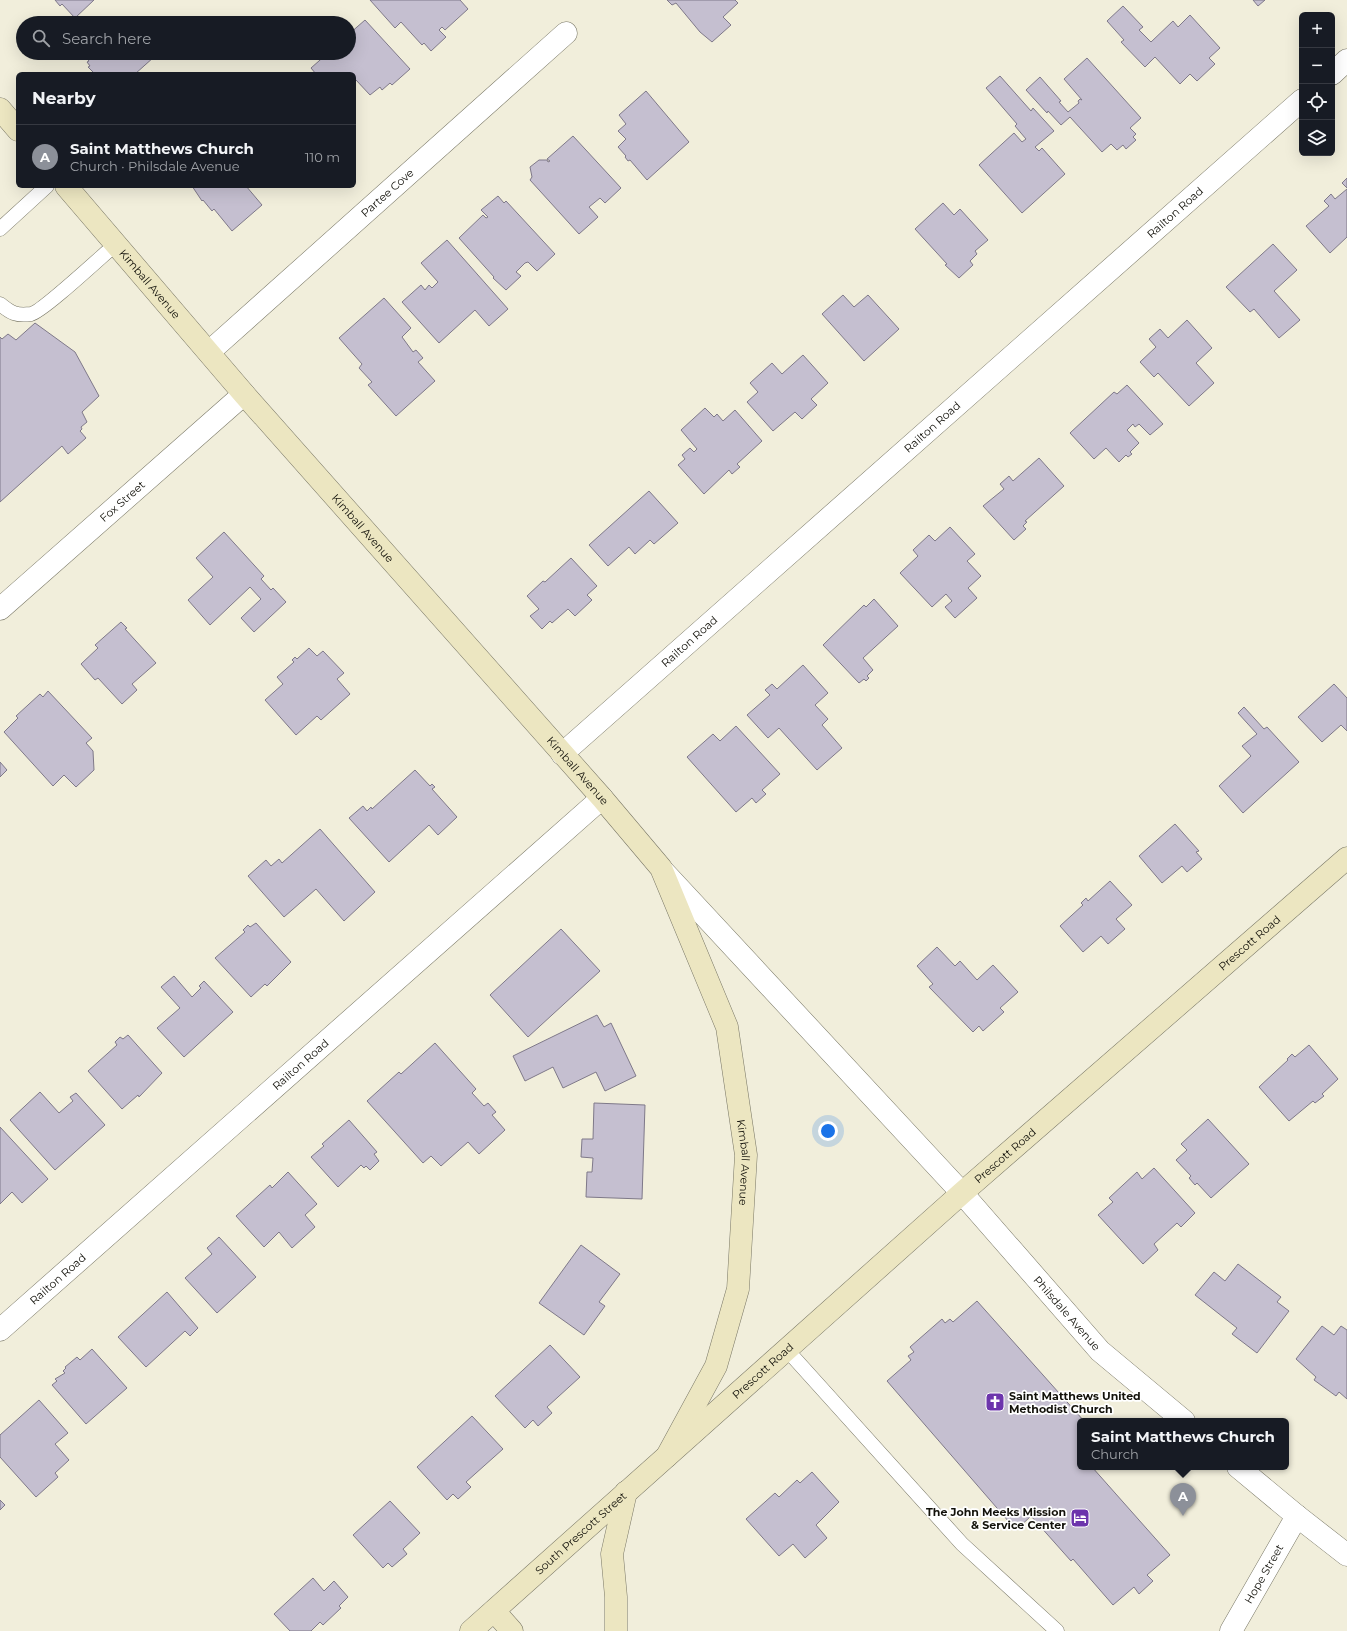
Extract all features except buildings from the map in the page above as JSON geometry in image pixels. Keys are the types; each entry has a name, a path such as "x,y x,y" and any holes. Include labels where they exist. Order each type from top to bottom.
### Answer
{"main road":[{"path":"0,109 16,128"},
{"name":"Kimball Avenue","path":"68,188 244,394 602,798 661,868 727,1027 746,1155 738,1288 716,1366 667,1456"},
{"name":"Prescott Road","path":"667,1456 962,1193 1347,858"},
{"name":"South Prescott Street","path":"494,1611 667,1456"},
{"path":"616,1631 616,1597 612,1554 626,1492"},
{"path":"471,1631 494,1611 512,1631"}],"street":[{"name":"Partee Cove","path":"209,352 566,33"},
{"path":"1335,71 1347,60"},
{"name":"Railton Road","path":"562,754 1299,103"},
{"name":"Fox Street","path":"0,609 244,394"},
{"name":"Railton Road","path":"0,1330 602,798"},
{"name":"Kimball Avenue","path":"661,868 962,1193"},
{"name":"Philsdale Avenue","path":"962,1193 1100,1351 1180,1418"},
{"path":"1242,1470 1296,1516 1347,1555"},
{"name":"Hope Street","path":"1231,1631 1296,1516"}],"lane":[{"path":"0,229 45,188"},
{"path":"0,304 12,314 32,314 51,300 116,244"},
{"path":"787,1350 962,1544 1058,1631"}],"place":[{"name":"Saint Matthews United Methodist Church","path":"995,1402"},
{"name":"Saint Matthews Church","path":"1183,1516"},
{"name":"The John Meeks Mission & Service Center","path":"1080,1518"}]}
